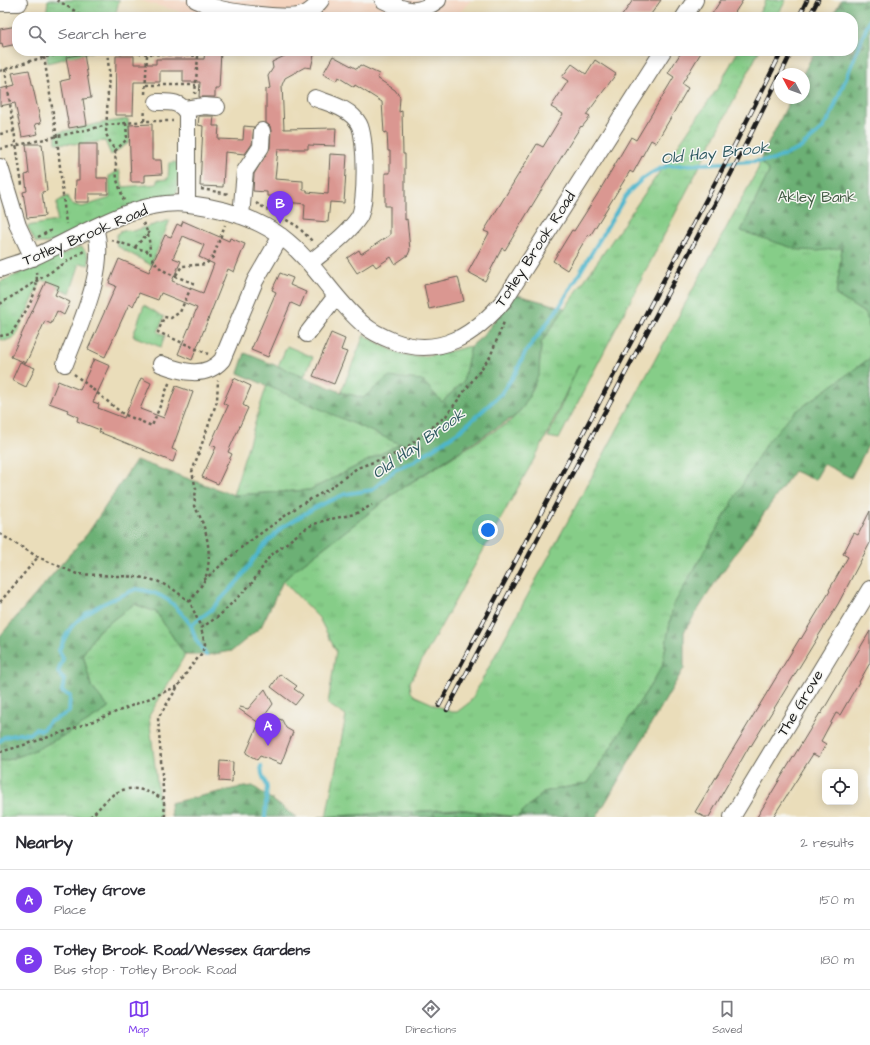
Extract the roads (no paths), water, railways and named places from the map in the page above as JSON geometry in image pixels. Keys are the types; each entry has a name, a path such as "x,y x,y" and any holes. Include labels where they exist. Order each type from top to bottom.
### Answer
{"street":[{"path":"196,0 214,7 245,12"},
{"path":"309,12 321,0"},
{"path":"383,0 406,10 418,11 428,7 438,0"},
{"path":"687,12 695,0"},
{"path":"0,3 19,3"},
{"name":"Totley Brook Road","path":"0,269 97,235 132,212 169,204 187,203 236,213 281,236 310,263 336,296 364,326 381,336 414,347 433,347 464,336 488,319 505,299 660,56"},
{"path":"310,263 351,226 363,208 364,196 364,152 359,124 349,112 315,98"},
{"path":"149,103 171,102 189,112 217,107"},
{"path":"187,203 189,112"},
{"path":"236,213 246,171 261,147 262,131"},
{"path":"0,167 9,201 25,243 33,258"},
{"path":"65,364 87,305 96,275 97,235"},
{"path":"168,367 187,373 200,372 210,370 219,363 255,281 281,236"},
{"path":"307,334 336,296"},
{"name":"The Grove","path":"732,817 870,589"}],"waterway":[{"name":"Old Hay Brook","path":"858,48 870,19"},
{"name":"Old Hay Brook","path":"0,741 4,737 29,734 35,729 42,730 49,722 69,712 70,696 62,692 64,680 58,672 63,659 59,650 72,627 88,612 136,589 154,593 168,600 180,611 191,625 211,610 239,580 261,549 281,528 316,507 345,494 372,490 397,468 413,462 461,430 501,394 516,372 525,353 560,306 625,197 634,187 649,174 667,166 773,160 799,149 822,129 830,117 855,56"},
{"path":"191,625 196,640 206,655"},
{"path":"261,766 262,774 267,787 265,817"}],"railway":[{"path":"801,12 807,0"},
{"path":"812,12 818,0"},
{"path":"439,706 726,162 779,56"},
{"path":"784,68 790,56"},
{"path":"447,710 735,166 774,87"}],"place":[{"name":"Totley Brook Road/Wessex Gardens","path":"280,224"},
{"name":"Totley Grove","path":"268,746"}],"park label":[{"name":"Akley Bank","path":"817,197"}]}
